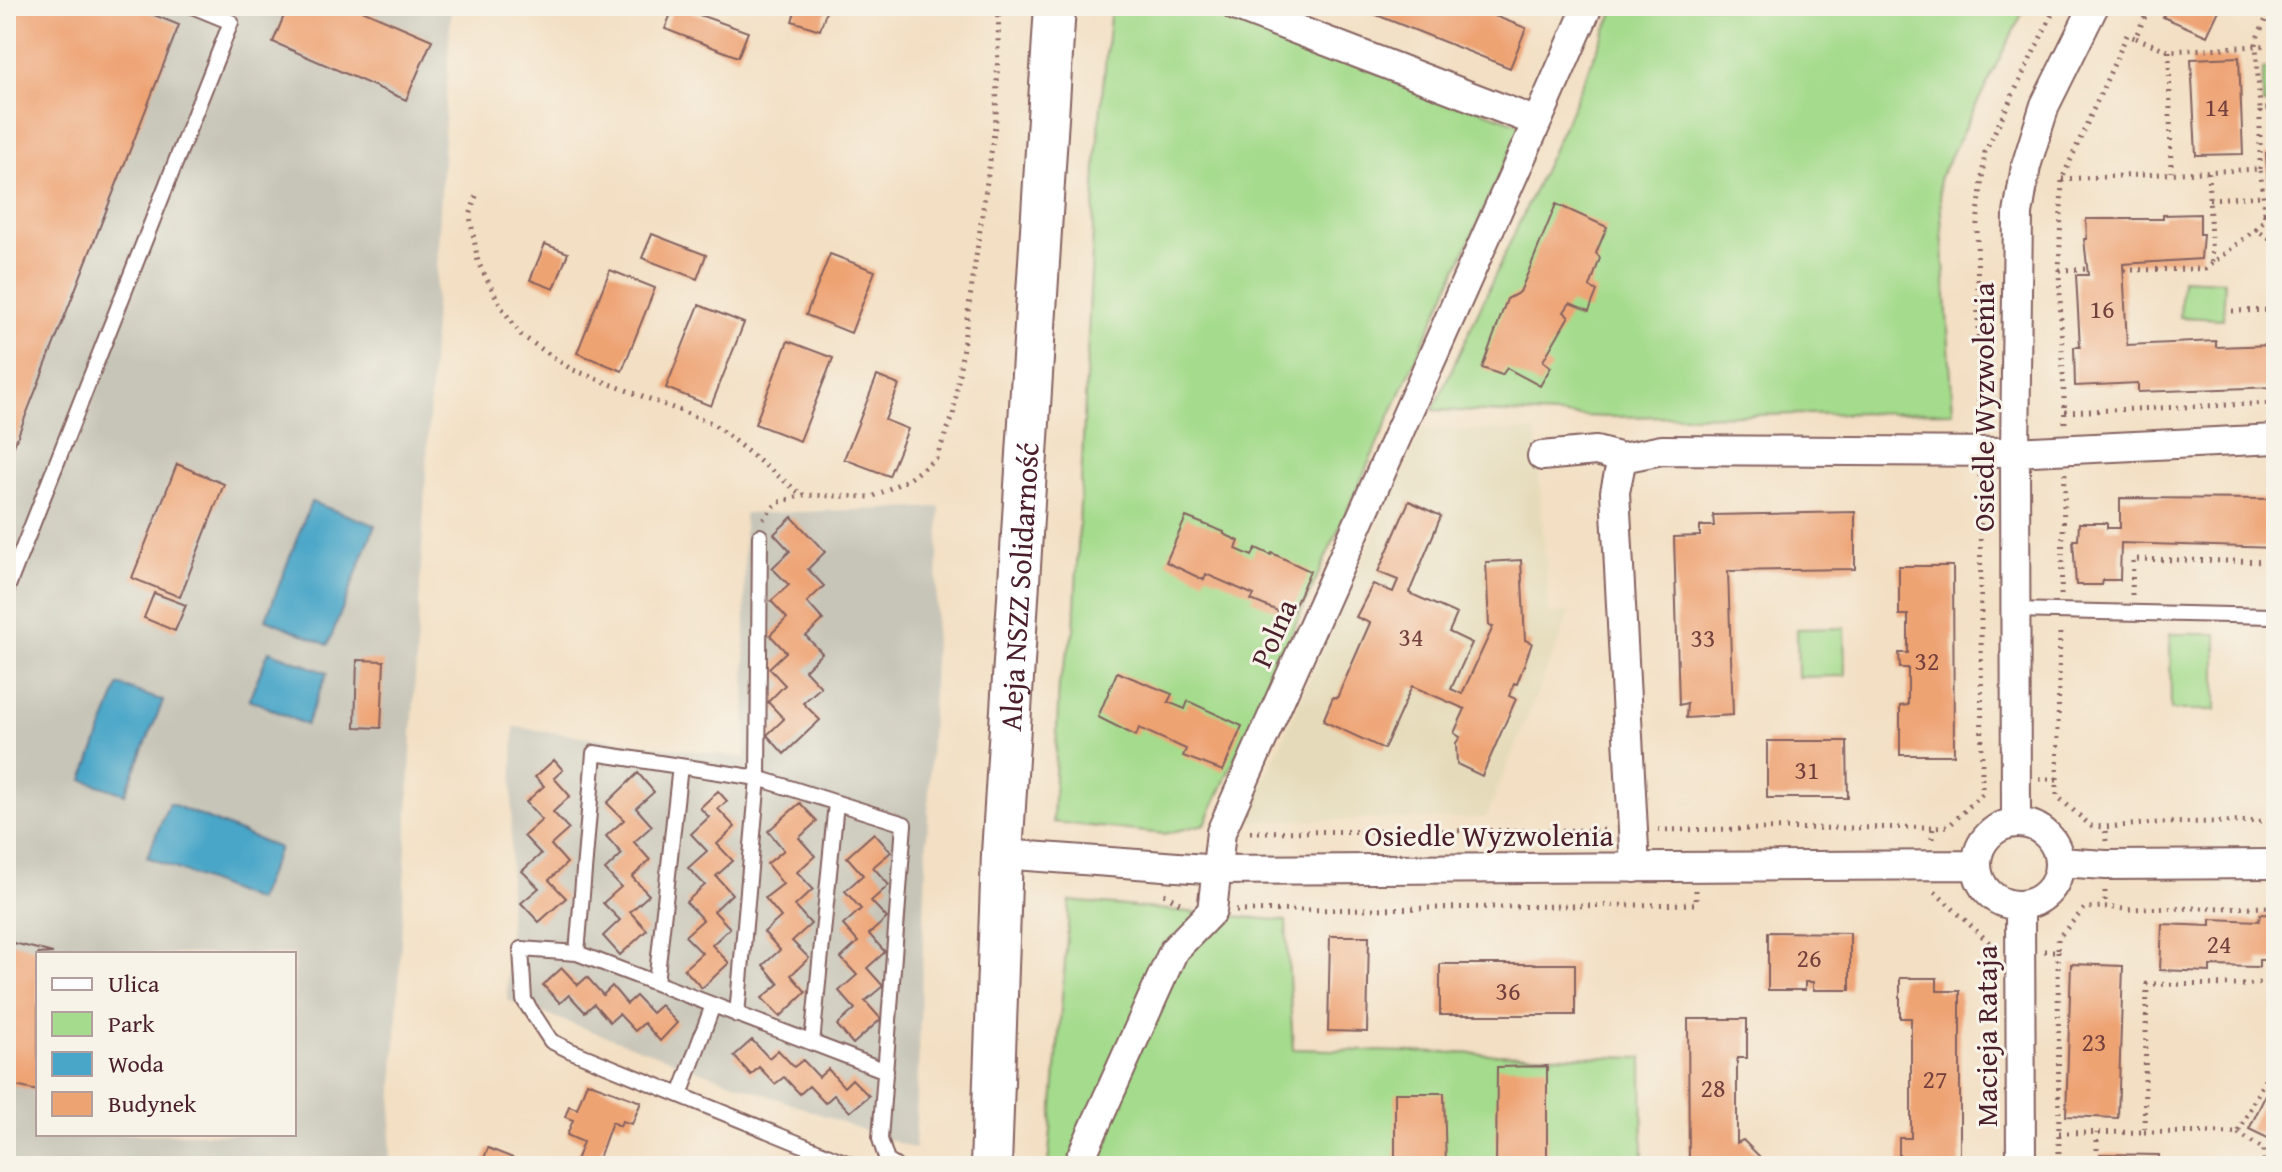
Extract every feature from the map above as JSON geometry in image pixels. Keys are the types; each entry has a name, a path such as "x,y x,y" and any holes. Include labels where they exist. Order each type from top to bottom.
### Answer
{"street":[{"name":"Aleja NSZZ Solidarność","path":"991,1166 1002,854 1055,6"},
{"path":"1235,6 1537,122"},
{"name":"Polna","path":"1212,911 1221,832 1588,6"},
{"name":"Osiedle Wyzwolenia","path":"2016,823 2018,214 2026,166 2045,105 2094,6"},
{"path":"1542,456 1596,451 1622,458 1662,450 2015,452 2276,439"},
{"path":"1622,458 1615,492 1635,868"},
{"path":"2016,823 2032,825 2046,833 2055,846 2059,862 2057,878 2049,892 2036,901 2020,906 2004,903 1990,895 1980,881 1976,865 1979,849 1988,836 2001,826 2016,823"},
{"name":"Osiedle Wyzwolenia","path":"1002,854 1218,870 1976,865"},
{"path":"2059,862 2106,865 2276,864"},
{"name":"Macieja Rataja","path":"2020,906 2021,1166"},
{"path":"1077,1166 1174,950 1212,911"}],"lane":[{"path":"6,591 231,22 192,6"},
{"path":"737,1015 758,778 760,536"},
{"path":"2016,610 2273,616"},
{"path":"577,953 594,753 758,778 904,824 880,1139 887,1161 895,1166"},
{"path":"656,983 680,766"},
{"path":"812,1043 836,803"},
{"path":"854,1166 551,1041 524,1000 521,949 577,953 886,1071"},
{"path":"680,1095 713,1005"}],"path":[{"path":"760,536 761,521 777,503 803,495 872,497 909,479 936,458 953,416 996,119 999,6"},
{"path":"2135,38 2150,6"},
{"path":"2124,270 2205,269 2264,220 2256,45 2272,6"},
{"path":"2075,598 2061,598 2066,448 2059,270 2062,179 2127,35 2169,51 2276,45"},
{"path":"2169,51 2171,172"},
{"path":"2260,109 2276,108"},
{"path":"2062,179 2260,169"},
{"path":"2208,172 2212,264"},
{"path":"476,196 470,216 478,262 502,308 521,335 571,369 712,423 803,495"},
{"path":"2209,199 2263,196"},
{"path":"2265,212 2276,212"},
{"path":"2256,229 2276,243"},
{"path":"2059,270 2088,269"},
{"path":"2232,311 2276,310"},
{"path":"2065,412 2276,403"},
{"path":"2118,598 2132,598 2133,559 2276,562"},
{"path":"2061,611 2057,796 2091,826 2276,821"},
{"path":"1221,832 1949,826 1982,794 1982,778 2057,779"},
{"path":"1933,827 1932,889 1997,949 2058,951"},
{"path":"2105,827 2105,907"},
{"path":"1150,893 1164,894 1188,909 1212,911 1696,904 1697,829"},
{"path":"2059,1166 2058,938 2085,908 2276,907"},
{"path":"2144,1132 2147,984 2245,985 2276,981"},
{"path":"2238,1133 2276,1057"},
{"path":"2059,1133 2238,1133 2264,1149 2264,1166"},
{"path":"2097,1133 2097,1166"}],"shaded area":[{"path":"6,6 451,6 389,1166 6,1166"},
{"path":"1422,429 1536,431 1549,614 1571,611 1486,818 1246,821"},
{"path":"940,507 915,1149 507,1000 514,727 746,758 744,514"}],"green space":[{"path":"1111,6 1193,6 1522,125 1205,824 1164,834 1053,822 1059,683 1074,630 1097,147"},
{"path":"1616,6 2026,6 1939,179 1953,412 1608,417 1433,410"},
{"path":"2263,69 2276,69 2276,104 2263,104"},
{"path":"2182,279 2225,281 2223,319 2180,317"},
{"path":"1844,628 1845,676 1798,677 1797,629"},
{"path":"2170,634 2216,634 2216,710 2171,710"},
{"path":"1070,901 1286,921 1293,1049 1642,1058 1643,1166 1048,1166"}],"water":[{"path":"311,502 375,525 328,645 266,619"},
{"path":"269,651 327,673 306,725 249,699"},
{"path":"119,685 163,701 125,794 83,780"},
{"path":"169,803 279,848 257,901 147,857"}],"building":[{"path":"6,6 132,6 179,25 6,466"},
{"path":"288,6 353,6 432,40 406,100 273,42"},
{"path":"674,6 748,32 738,57 665,29"},
{"path":"797,6 828,6 820,30 792,21"},
{"path":"1354,6 1469,6 1526,28 1510,68"},
{"path":"2168,6 2221,6 2207,36 2163,17"},
{"path":"2239,57 2243,154 2196,155 2191,59"},
{"path":"2276,152 2276,198 2269,199 2266,153"},
{"path":"1556,204 1607,227 1596,253 1600,258 1590,287 1597,291 1589,311 1570,303 1564,312 1569,316 1543,361 1551,367 1540,386 1507,368 1502,375 1482,368 1507,299 1520,292"},
{"path":"2200,214 2200,234 2203,234 2201,259 2123,264 2127,345 2216,341 2216,347 2276,345 2276,387 2138,392 2138,383 2075,386 2074,347 2080,347 2076,275 2088,275 2084,239 2087,239 2086,219 2163,219 2163,215"},
{"path":"652,234 706,255 697,279 642,258"},
{"path":"545,244 568,253 554,289 530,280"},
{"path":"830,254 875,271 851,333 806,315"},
{"path":"610,270 655,288 622,371 577,353"},
{"path":"699,305 744,323 711,406 666,388"},
{"path":"788,341 833,358 800,441 755,424"},
{"path":"877,376 899,385 885,420 908,429 889,476 844,459"},
{"path":"177,464 224,484 180,597 132,578"},
{"path":"2120,498 2276,499 2276,548 2121,543 2120,580 2103,580 2102,585 2076,585 2073,540 2078,540 2079,523 2107,523 2107,528 2120,528"},
{"path":"1409,501 1441,516 1409,593 1457,614 1449,632 1472,643 1451,689 1462,694 1493,627 1489,626 1486,562 1521,560 1525,640 1532,643 1517,684 1514,683 1509,696 1516,699 1482,776 1457,764 1456,743 1460,737 1454,733 1465,709 1412,686 1384,749 1323,721 1333,697 1337,698 1370,623 1356,617 1373,584 1393,592 1398,580 1378,572"},
{"path":"1855,512 1855,569 1728,571 1733,715 1686,718 1687,703 1679,705 1674,537 1700,536 1700,526 1714,526 1713,515"},
{"path":"792,517 825,552 808,569 824,586 807,602 823,620 806,636 822,653 805,670 821,687 803,703 820,720 784,754 767,735 784,719 768,702 785,685 769,668 786,652 770,635 787,618 771,601 789,585 772,568 790,551 774,534"},
{"path":"1186,517 1224,532 1239,541 1236,549 1252,556 1256,548 1310,571 1290,616 1251,600 1254,595 1206,574 1204,580 1166,562"},
{"path":"1899,566 1953,566 1954,755 1900,755 1900,706 1908,705 1908,668 1900,668 1899,653 1908,653 1908,615 1899,615"},
{"path":"154,593 186,605 175,631 144,618"},
{"path":"357,660 384,661 381,728 355,727"},
{"path":"1117,672 1172,694 1168,702 1185,709 1188,701 1242,726 1223,771 1183,756 1186,749 1139,728 1136,736 1098,717"},
{"path":"1767,741 1847,741 1848,798 1767,798"},
{"path":"554,760 563,770 554,778 570,796 553,812 569,829 551,845 567,863 549,880 566,898 539,922 521,903 539,888 522,871 541,854 524,836 542,820 526,802 544,786 535,777"},
{"path":"638,773 654,792 636,808 652,826 634,842 650,860 632,877 649,895 630,912 647,930 620,955 603,936 620,920 603,903 621,887 605,870 622,854 606,836 624,820 607,803"},
{"path":"718,791 727,801 718,809 735,827 717,844 733,861 716,876 732,894 714,911 730,928 712,945 729,963 702,988 684,969 702,953 685,936 703,920 686,902 705,885 688,868 707,851 691,834 709,817 700,808"},
{"path":"800,803 817,821 799,838 815,856 797,872 813,889 795,906 811,924 792,941 809,958 791,975 806,992 780,1017 762,998 779,984 763,965 780,950 764,932 781,917 765,898 783,884 767,864 784,850 768,831"},
{"path":"874,833 891,852 873,867 889,885 871,901 887,918 869,934 885,952 867,968 883,986 865,1001 881,1019 853,1044 837,1025 855,1009 839,991 857,975 841,958 858,942 843,925 861,909 845,891 863,875 847,857"},
{"path":"2260,914 2276,915 2276,960 2259,960 2259,967 2210,966 2210,972 2160,970 2162,924 2211,926 2211,919 2259,921"},
{"path":"1768,932 1850,933 1850,990 1813,990 1813,982 1805,982 1805,990 1768,990"},
{"path":"1330,936 1369,936 1367,1032 1328,1031"},
{"path":"6,941 49,952 36,952 36,1091 6,1084"},
{"path":"1440,964 1575,964 1575,1015 1440,1015"},
{"path":"2071,964 2123,966 2118,1118 2066,1116"},
{"path":"562,968 578,985 587,977 603,995 612,986 627,1004 636,996 652,1013 661,1005 677,1023 660,1041 644,1023 635,1031 619,1014 610,1022 594,1004 585,1012 569,995 560,1003 543,985"},
{"path":"1900,978 1937,978 1937,991 1960,991 1960,1166 1899,1166 1899,1138 1911,1138 1911,1018 1900,1018"},
{"path":"1688,1019 1747,1019 1747,1058 1737,1058 1737,1143 1743,1140 1769,1166 1689,1166"},
{"path":"752,1040 769,1058 778,1050 794,1067 803,1060 819,1077 828,1069 844,1087 852,1079 869,1096 850,1112 834,1095 825,1103 809,1086 800,1094 784,1077 775,1084 759,1067 751,1075 734,1056"},
{"path":"1547,1066 1547,1166 1496,1166 1497,1067"},
{"path":"2276,1074 2276,1142 2249,1129"},
{"path":"587,1082 641,1102 632,1124 622,1121 620,1126 612,1122 596,1166 574,1166 583,1142 567,1135 573,1120 565,1117 569,1106 577,1109"},
{"path":"1395,1093 1444,1093 1446,1166 1395,1166"},
{"path":"488,1148 513,1158 510,1166 481,1166"},
{"path":"2100,1154 2159,1155 2159,1166 2100,1166"}]}
